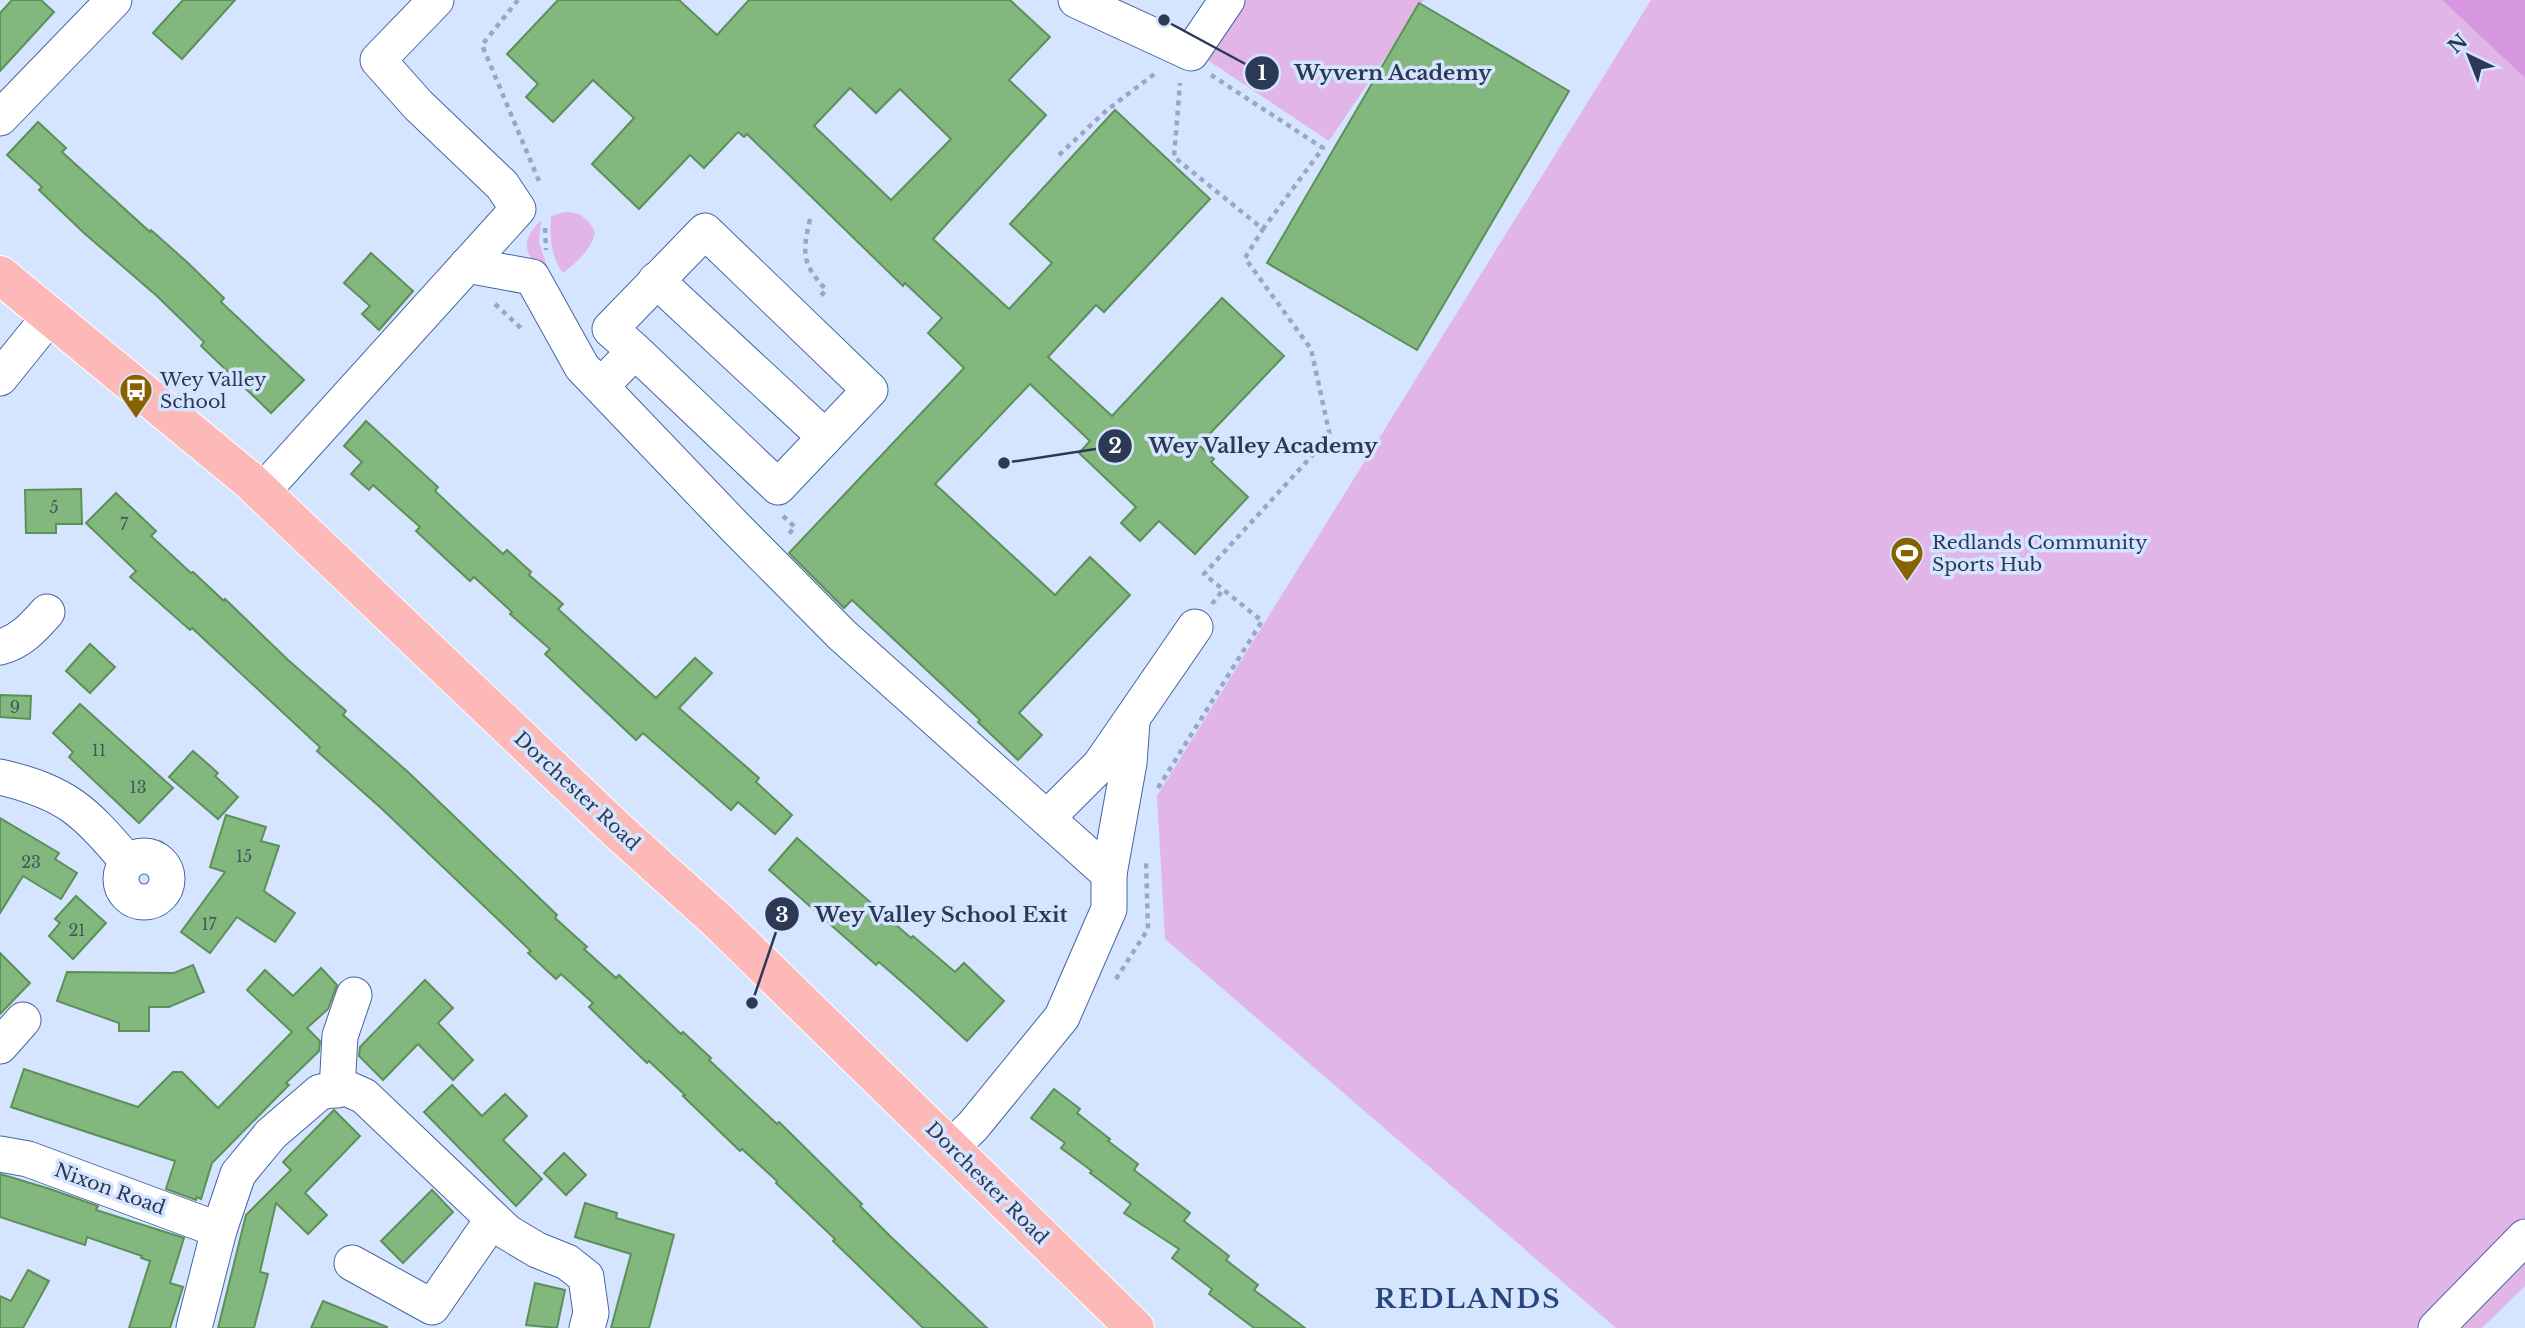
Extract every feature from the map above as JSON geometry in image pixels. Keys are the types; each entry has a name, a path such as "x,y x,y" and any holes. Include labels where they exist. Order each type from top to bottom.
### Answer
{"main road":[{"name":"Dorchester Road","path":"0,275 220,454 607,820 718,921 1135,1328"}],"street":[{"path":"0,118 114,0"},
{"path":"261,493 518,209 502,185 418,105 378,60 436,0"},
{"path":"1076,0 1191,53 1227,0"},
{"path":"705,230 870,390 778,487 610,329 656,280 705,230"},
{"path":"467,265 532,276 582,367 734,526 842,635 1109,874"},
{"path":"656,280 825,438"},
{"path":"0,378 50,316"},
{"path":"601,386 635,351"},
{"path":"0,647 11,644 31,631 47,612"},
{"path":"1048,817 1100,765 1195,627"},
{"path":"951,1147 972,1126 1062,1017 1109,909 1109,874 1129,763 1132,718"},
{"path":"0,777 32,785 79,808 128,862"},
{"path":"337,1090 340,1036 354,995"},
{"path":"0,1046 23,1020"},
{"path":"194,1328 219,1230 237,1174 271,1134 320,1091 346,1088 364,1096 507,1232 537,1250 567,1262 586,1277 591,1313 587,1328"},
{"name":"Nixon Road","path":"0,1154 28,1159 219,1230"},
{"path":"352,1263 432,1307 493,1219"},
{"path":"2436,1328 2525,1237"}],"path":[{"path":"1059,155 1107,110 1159,70"},
{"path":"1153,796 1262,621 1204,574 1330,436 1311,349 1245,258 1322,148 1204,70"},
{"path":"1180,81 1174,157 1263,229"},
{"path":"1112,983 1148,929 1146,852"}],"shaded area":[{"path":"1236,0 1424,0 1329,141 1200,55"},
{"name":"Redlands Community Sports Hub","path":"1651,0 2442,0 2525,78 2525,1286 2482,1328 1616,1328 1165,939 1157,796"},
{"path":"2442,0 2525,0 2525,78"},
{"path":"564,212 583,217 595,232 587,250 563,273 553,253 551,216"},
{"path":"541,220 539,242 551,278 536,264 528,251 529,237"}],"building":[{"path":"12,0 41,0 54,12 0,71 0,13"},
{"path":"183,0 235,0 182,59 153,33"},
{"path":"558,0 679,0 717,35 749,0 1010,0 1050,37 1009,80 1046,115 933,239 1009,309 1052,263 1010,224 1115,110 1210,199 1104,312 1096,305 1048,357 1112,416 1222,298 1284,356 1199,445 1214,459 1211,462 1248,497 1195,554 1159,521 1140,541 1121,523 1136,507 1079,453 1090,441 1030,384 935,484 1055,595 1090,557 1130,595 1019,713 1042,735 1018,760 978,722 980,720 852,600 844,608 789,553 964,368 928,333 942,318 905,283 903,286 747,134 744,137 738,132 704,168 690,155 639,209 592,164 634,118 593,80 553,122 526,97 538,84 507,54","holes":["850,88 876,113 900,89 951,139 891,200 814,126"]},
{"path":"1419,3 1569,91 1417,350 1267,263"},
{"path":"38,122 66,148 62,152 188,263 224,298 221,302 304,380 271,413 201,346 204,342 157,296 84,233 39,190 42,187 7,155"},
{"path":"371,253 413,291 379,330 362,314 370,306 344,283"},
{"path":"366,421 438,487 435,491 468,522 503,554 507,550 531,572 529,575 563,604 558,609 656,698 695,658 712,673 679,708 759,778 756,782 792,815 775,834 738,802 731,810 643,733 636,740 545,654 550,649 510,614 512,612 474,577 470,581 416,531 420,527 373,485 369,490 351,474 362,462 344,446"},
{"path":"81,489 82,524 56,524 56,533 26,533 25,490"},
{"path":"116,493 156,531 151,536 191,573 224,601 225,599 346,711 343,715 408,772 557,915 555,918 587,947 584,949 616,978 619,975 681,1034 683,1032 711,1058 709,1060 777,1124 779,1122 862,1204 860,1206 890,1236 987,1328 923,1328 833,1241 835,1239 776,1183 777,1181 742,1149 740,1151 683,1096 685,1095 589,1007 593,1003 561,974 556,979 528,953 531,951 317,751 320,747 192,628 190,630 130,577 136,571 86,523"},
{"path":"90,644 115,667 90,693 66,671"},
{"path":"0,695 31,696 30,719 0,717"},
{"path":"80,704 173,788 139,823 69,757 73,752 53,733"},
{"path":"193,751 218,773 215,776 238,797 218,819 169,777"},
{"path":"226,815 266,827 261,841 279,846 264,891 295,913 275,942 237,917 210,953 181,932 225,872 210,867"},
{"path":"0,818 59,853 55,859 77,873 61,899 23,876 0,913"},
{"path":"797,838 911,938 913,936 955,972 964,963 1004,1001 967,1041 879,962 876,965 769,870"},
{"path":"76,896 106,923 73,959 49,936 60,923 55,919"},
{"path":"0,953 30,983 0,1014"},
{"path":"193,965 204,992 169,1007 149,1007 149,1031 119,1031 119,1023 57,1001 67,972 174,973"},
{"path":"321,968 337,985 328,1009 307,1028 320,1041 319,1051 212,1163 201,1199 197,1197 196,1200 166,1189 175,1161 11,1107 24,1069 138,1107 173,1072 182,1072 218,1108 292,1032 247,990 265,970 293,996"},
{"path":"425,980 453,1008 438,1023 473,1060 453,1080 418,1044 383,1080 359,1056 360,1047"},
{"path":"452,1085 482,1116 505,1094 527,1116 503,1140 542,1179 516,1206 424,1112"},
{"path":"1054,1089 1080,1109 1077,1113 1110,1139 1108,1141 1138,1164 1134,1170 1190,1213 1184,1221 1229,1256 1226,1260 1258,1285 1254,1290 1305,1328 1254,1328 1209,1294 1212,1289 1172,1258 1179,1249 1124,1213 1131,1204 1090,1173 1092,1171 1061,1148 1065,1143 1031,1118"},
{"path":"334,1110 360,1136 305,1193 327,1215 308,1234 276,1203 260,1272 268,1274 254,1328 218,1328 246,1215 291,1170 283,1162"},
{"path":"564,1153 586,1175 566,1195 544,1173"},
{"path":"0,1174 98,1206 96,1210 184,1238 170,1283 183,1287 170,1328 129,1328 150,1261 87,1237 85,1245 0,1217"},
{"path":"432,1190 453,1212 403,1263 381,1241"},
{"path":"585,1203 617,1213 616,1218 674,1235 649,1328 611,1328 631,1254 575,1237"},
{"path":"28,1270 49,1281 23,1328 0,1328 0,1296 11,1301"},
{"path":"535,1283 565,1290 557,1328 526,1325"},
{"path":"323,1301 387,1327 387,1328 311,1328"}],"place":[{"name":"Wyvern Academy","path":"1164,20"},
{"name":"Wey Valley School","path":"136,420"},
{"name":"Wey Valley Academy","path":"1004,463"},
{"name":"Redlands Community Sports Hub","path":"1907,583"},
{"name":"Wey Valley School Exit","path":"752,1003"}],"district":[{"name":"REDLANDS","path":"1468,1299"}]}
